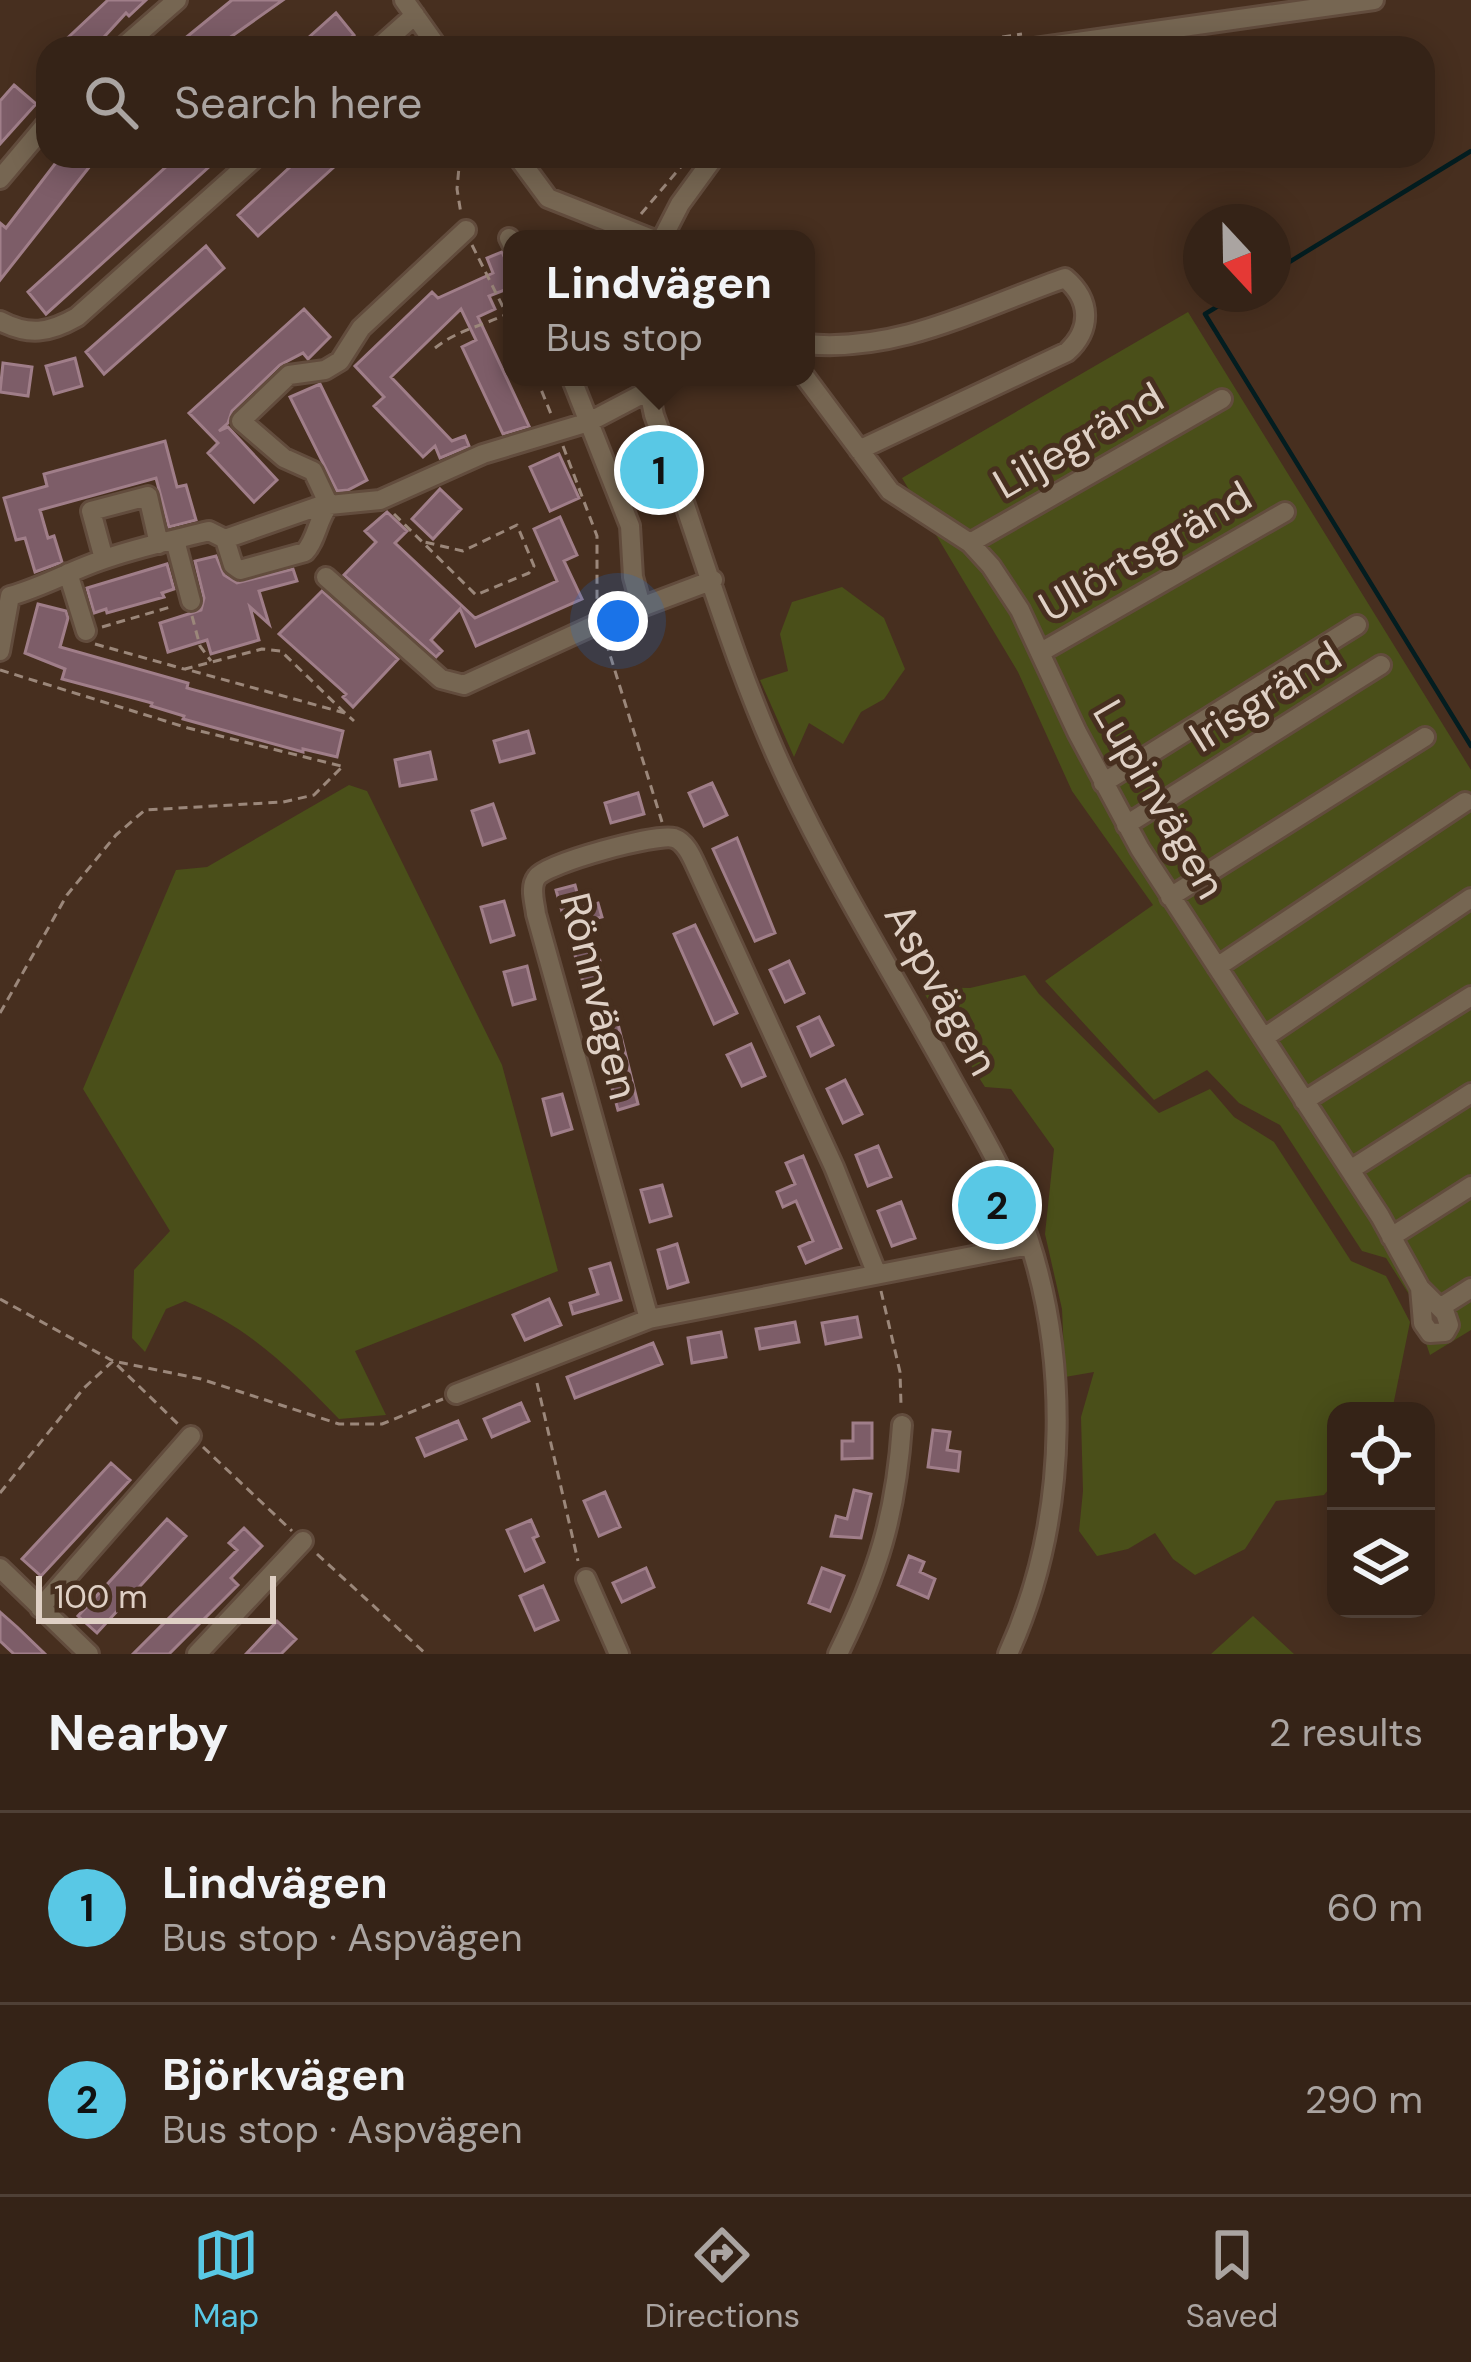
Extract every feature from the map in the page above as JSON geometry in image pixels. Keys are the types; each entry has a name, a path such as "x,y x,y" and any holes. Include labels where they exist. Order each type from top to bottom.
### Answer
{"street":[{"path":"136,36 177,0"},
{"path":"1120,36 1374,0"},
{"path":"387,36 409,8 429,36"},
{"path":"0,179 36,136"},
{"path":"0,321 32,333 77,317 244,168"},
{"path":"526,168 548,198 629,230"},
{"path":"667,230 706,168"},
{"path":"329,505 313,471 284,458 241,421 289,375 325,370 340,361 361,328 466,230"},
{"path":"815,345 850,348 913,334 1065,278 1079,290 1086,305 1080,340 1067,352 859,450"},
{"path":"575,386 631,526 633,577 641,606"},
{"path":"0,651 10,596 49,585 104,559 209,531 226,539 329,505 380,500 483,454 589,422 644,386"},
{"name":"Aspvägen","path":"648,386 787,778 1000,1169 1029,1245 1054,1372 1054,1464 1046,1536 1021,1626 1008,1654"},
{"name":"Lupinvägen","path":"812,386 890,491 970,543 1020,610 1126,826 1350,1170 1420,1288 1441,1307 1449,1325 1445,1332 1430,1333 1423,1323 1420,1288"},
{"name":"Liljegränd","path":"970,543 1222,399"},
{"path":"104,559 91,511 148,496 190,601"},
{"path":"226,539 233,566 240,570 305,553 329,505"},
{"name":"Ullörtsgränd","path":"1042,652 1285,512"},
{"path":"68,573 87,637"},
{"path":"326,577 441,679 464,685 641,606 713,580"},
{"path":"1103,783 1357,625"},
{"name":"Irisgränd","path":"1126,826 1381,665"},
{"path":"1170,897 1425,736"},
{"path":"1217,967 1465,802"},
{"name":"Rönnvägen","path":"650,1318 532,886 543,871 639,842 675,838 698,868 834,1167 876,1272"},
{"path":"1264,1037 1471,898"},
{"path":"1304,1101 1471,996"},
{"path":"1350,1170 1471,1094"},
{"path":"1391,1237 1471,1186"},
{"path":"456,1394 650,1318 1029,1245"},
{"path":"1441,1307 1471,1288"},
{"path":"838,1654 880,1561 892,1511 902,1425"},
{"path":"40,1608 191,1436"},
{"path":"197,1654 302,1541"},
{"path":"0,1568 89,1654"},
{"path":"586,1579 619,1654"}],"path":[{"path":"641,230 639,216 680,168"},
{"path":"435,348 454,333 503,317"},
{"path":"380,500 420,541 476,596 529,573 534,566 517,525 463,551 420,541"},
{"path":"87,637 190,601 200,646 211,661"},
{"path":"87,637 345,713"},
{"path":"185,669 262,649 280,651 354,721"},
{"path":"0,670 188,728 343,766 314,795 283,802 145,810 116,836 67,895 0,1012"},
{"path":"876,1272 900,1372 902,1425"},
{"path":"0,1299 113,1360 191,1436"},
{"path":"113,1360 201,1378 339,1424 382,1424 456,1394"},
{"path":"0,1493 84,1388 113,1360"},
{"path":"533,1365 576,1558 586,1579"}],"green space":[{"path":"1188,312 1471,770 1471,1330 1430,1355 1410,1296 1386,1258 1362,1251 1280,1125 1239,1103 1207,1070 1154,1100 1045,981 1153,905 1072,791 1018,672 902,478"},
{"path":"842,587 884,618 905,669 884,699 861,712 843,744 809,723 794,757 760,680 788,671 780,634 792,602"},
{"path":"349,785 367,791 502,1065 558,1271 355,1351 386,1415 339,1419 249,1337 185,1301 166,1309 145,1352 132,1338 134,1270 170,1231 83,1089 176,870 207,867"},
{"path":"1025,975 1159,1113 1210,1089 1234,1117 1274,1142 1351,1261 1386,1276 1410,1322 1394,1402 1327,1402 1324,1495 1276,1501 1245,1549 1195,1575 1173,1559 1155,1533 1128,1549 1097,1556 1079,1531 1081,1417 1094,1372 1065,1377 1062,1309 1045,1234 1054,1149 1011,1089 985,1087 920,987 970,988"},
{"path":"1253,1616 1294,1654 1211,1654"}],"building":[{"path":"108,0 146,0 105,36 70,36"},
{"path":"232,0 283,0 232,36 188,36"},
{"path":"336,13 354,35 353,36 310,36"},
{"path":"14,85 36,104 0,144 0,101"},
{"path":"52,168 88,168 0,280 0,223 6,228"},
{"path":"165,168 208,168 46,314 28,292"},
{"path":"289,168 333,168 258,236 238,215"},
{"path":"206,246 224,268 104,374 86,352"},
{"path":"502,252 503,291 489,296 495,309 478,317 503,370 503,386 510,386 529,426 503,434 462,347 476,340 461,309 391,377 452,441 465,436 469,446 440,458 435,446 423,457 374,406 384,397 355,366 432,292 438,298 493,273 487,258"},
{"path":"304,309 330,337 308,359 303,353 280,365 232,411 219,431 228,427 277,480 254,502 208,453 218,443 189,413"},
{"path":"75,358 82,386 54,394 46,366"},
{"path":"3,363 32,367 28,396 0,392"},
{"path":"320,384 367,480 348,490 337,491 290,397"},
{"path":"165,441 177,487 186,485 196,520 169,527 156,478 40,510 62,562 35,572 25,538 16,540 4,498 47,486 44,474"},
{"path":"559,454 579,498 550,511 530,467"},
{"path":"440,489 461,509 433,539 412,519"},
{"path":"387,512 407,531 395,543 475,618 557,581 534,529 560,517 577,555 564,561 582,599 476,646 460,609 431,640 442,651 436,657 344,575 376,542 365,531"},
{"path":"216,556 224,575 237,583 293,569 297,581 259,591 269,624 250,607 259,640 211,654 207,640 168,652 160,623 201,610 204,598 195,561"},
{"path":"167,564 174,589 162,593 164,597 94,613 87,588"},
{"path":"322,591 398,659 353,707 343,697 346,694 279,634"},
{"path":"38,604 66,611 60,647 343,731 337,757 183,719 152,703 62,679 65,669 25,653"},
{"path":"528,731 534,753 500,762 494,741"},
{"path":"430,752 436,779 400,786 395,760"},
{"path":"712,783 727,815 704,826 689,793"},
{"path":"638,793 644,814 611,823 605,803"},
{"path":"493,804 505,838 483,845 472,811"},
{"path":"737,838 775,933 755,941 713,849"},
{"path":"575,885 581,908 598,903 602,917 566,926 556,890"},
{"path":"504,901 514,935 491,942 481,907"},
{"path":"695,925 737,1013 714,1024 674,934"},
{"path":"596,946 605,980 584,986 574,952"},
{"path":"789,961 804,993 785,1002 770,970"},
{"path":"527,966 535,999 513,1005 504,972"},
{"path":"614,1008 638,1104 618,1110 592,1015"},
{"path":"819,1017 833,1045 811,1056 798,1027"},
{"path":"751,1044 765,1076 742,1086 727,1055"},
{"path":"845,1080 862,1114 843,1123 827,1089"},
{"path":"562,1094 572,1129 552,1135 543,1099"},
{"path":"878,1146 891,1177 868,1186 856,1155"},
{"path":"803,1156 841,1248 806,1263 799,1247 813,1241 796,1201 783,1207 777,1192 795,1184 786,1163"},
{"path":"662,1185 671,1216 650,1222 641,1190"},
{"path":"901,1202 915,1238 892,1246 878,1211"},
{"path":"677,1244 688,1282 668,1288 658,1250"},
{"path":"610,1263 621,1300 573,1314 570,1303 598,1294 590,1269"},
{"path":"549,1299 561,1325 525,1340 513,1315"},
{"path":"857,1317 861,1337 826,1344 822,1323"},
{"path":"795,1322 799,1342 760,1349 756,1329"},
{"path":"721,1332 726,1357 692,1363 688,1338"},
{"path":"653,1343 662,1364 575,1398 567,1377"},
{"path":"521,1403 529,1421 492,1437 484,1419"},
{"path":"458,1421 466,1439 425,1456 417,1438"},
{"path":"853,1423 872,1423 872,1458 842,1459 842,1441 853,1441"},
{"path":"933,1430 950,1432 947,1450 960,1452 958,1471 928,1467"},
{"path":"111,1463 130,1480 41,1576 22,1559"},
{"path":"854,1490 871,1494 861,1538 831,1536 836,1516 847,1519"},
{"path":"605,1492 620,1527 599,1536 584,1501"},
{"path":"167,1519 186,1536 97,1633 78,1616"},
{"path":"531,1520 544,1562 525,1571 507,1530"},
{"path":"244,1528 262,1546 231,1578 238,1585 169,1654 133,1654 237,1550 229,1543"},
{"path":"909,1556 924,1562 920,1572 935,1579 928,1598 898,1585"},
{"path":"646,1568 654,1587 622,1602 613,1583"},
{"path":"822,1568 844,1576 830,1611 809,1603"},
{"path":"543,1586 558,1620 535,1630 520,1596"},
{"path":"0,1612 45,1654 14,1654 0,1641"},
{"path":"277,1621 296,1639 281,1654 246,1654"}],"waterway":[{"path":"1291,261 1471,151"},
{"path":"1208,312 1205,314 1471,746"}],"place":[{"name":"Lindvägen","path":"659,470"},
{"name":"Björkvägen","path":"997,1205"}]}
